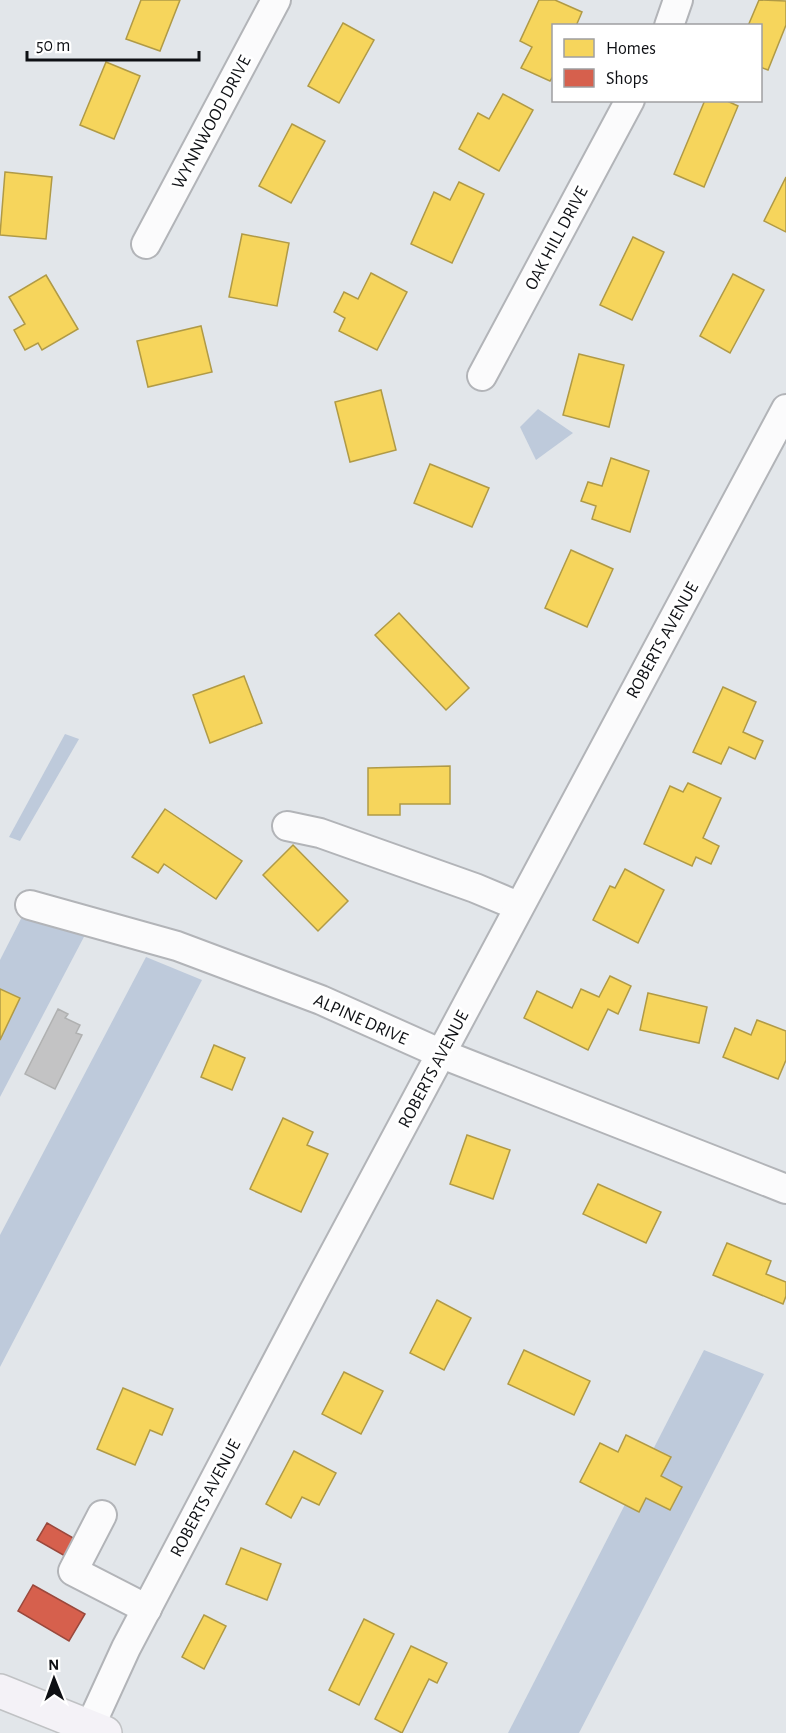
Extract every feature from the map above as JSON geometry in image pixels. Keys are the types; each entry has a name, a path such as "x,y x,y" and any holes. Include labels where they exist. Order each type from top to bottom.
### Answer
{"main road":[{"path":"0,1691 94,1731"}],"street":[{"name":"WYNNWOOD DRIVE","path":"146,244 276,0"},
{"path":"670,24 678,0"},
{"name":"OAK HILL DRIVE","path":"482,376 629,102"},
{"name":"ROBERTS AVENUE","path":"94,1731 126,1648 442,1054 518,906 716,543 786,409"},
{"path":"288,826 320,833 475,888 518,906"},
{"name":"ALPINE DRIVE","path":"30,905 177,946 321,1000 442,1054 786,1190"},
{"path":"102,1515 73,1571 147,1609"}],"shaded area":[{"path":"538,409 573,433 536,460 520,427"},
{"path":"65,734 79,739 20,841 9,837"},
{"path":"26,909 86,933 0,1097 0,960"},
{"path":"146,957 202,980 0,1367 0,1235"},
{"path":"704,1350 764,1374 579,1733 508,1733"}],"building: Homes":[{"path":"141,0 180,0 160,51 126,39"},
{"path":"539,0 555,0 582,12 577,24 552,24 552,78 550,81 521,68 532,47 520,41"},
{"path":"759,0 786,1 786,25 768,70 762,68 762,24 749,24"},
{"path":"343,23 374,40 339,103 308,86"},
{"path":"106,62 140,76 114,139 80,125"},
{"path":"503,94 533,110 499,171 459,149 478,113 489,119"},
{"path":"704,102 729,102 738,106 704,187 674,174"},
{"path":"292,124 325,141 291,203 259,186"},
{"path":"5,172 52,177 46,239 0,235"},
{"path":"786,177 786,232 764,221"},
{"path":"459,182 484,194 452,263 411,244 434,192 450,200"},
{"path":"242,234 289,243 277,306 229,297"},
{"path":"633,237 664,252 632,320 600,305"},
{"path":"371,273 407,292 377,350 339,331 345,318 334,312 344,292 358,299"},
{"path":"733,274 764,290 730,353 700,336"},
{"path":"46,275 78,329 42,350 38,343 25,350 14,330 25,324 9,297"},
{"path":"201,326 212,372 148,387 137,341"},
{"path":"579,354 624,365 609,427 563,415"},
{"path":"381,390 396,450 350,462 335,402"},
{"path":"611,458 649,471 630,532 592,519 596,506 581,501 588,482 602,486"},
{"path":"430,464 489,488 472,527 414,503"},
{"path":"571,550 613,569 587,627 545,608"},
{"path":"399,613 469,688 446,710 375,635"},
{"path":"244,676 262,723 210,743 193,695"},
{"path":"723,687 756,702 743,732 763,741 755,759 729,747 721,764 693,752"},
{"path":"450,766 450,804 400,804 400,815 368,815 368,768"},
{"path":"688,783 721,798 703,838 719,846 711,864 696,857 692,866 644,844 670,786 683,792"},
{"path":"165,809 242,861 216,899 164,864 158,873 132,857"},
{"path":"293,845 348,901 318,931 263,875"},
{"path":"625,869 664,890 638,943 593,920 610,886 615,888"},
{"path":"610,976 631,986 618,1014 608,1009 588,1050 524,1018 537,991 572,1008 581,989 599,997"},
{"path":"0,989 20,998 0,1040"},
{"path":"648,993 707,1007 699,1043 640,1030"},
{"path":"757,1020 786,1031 786,1060 778,1079 723,1057 735,1028 751,1035"},
{"path":"214,1045 245,1058 232,1090 201,1077"},
{"path":"283,1118 313,1132 307,1145 328,1154 301,1212 250,1189"},
{"path":"467,1135 510,1150 493,1199 450,1184"},
{"path":"598,1184 661,1212 646,1243 583,1214"},
{"path":"727,1243 771,1261 766,1274 786,1282 786,1296 783,1304 713,1275"},
{"path":"437,1300 471,1318 444,1370 410,1353"},
{"path":"524,1350 590,1381 574,1415 508,1384"},
{"path":"344,1372 383,1391 361,1434 322,1414"},
{"path":"123,1388 173,1409 162,1435 150,1430 135,1465 97,1449"},
{"path":"626,1435 671,1457 661,1476 682,1487 670,1510 646,1498 639,1512 580,1482 600,1443 618,1452"},
{"path":"294,1451 336,1473 319,1505 302,1497 291,1518 266,1504"},
{"path":"241,1548 281,1564 267,1600 226,1584"},
{"path":"204,1615 226,1626 204,1669 182,1657"},
{"path":"364,1619 394,1634 359,1705 329,1690"},
{"path":"411,1646 447,1663 437,1683 429,1679 402,1733 375,1719"}],"building: Shops":[{"path":"47,1523 75,1539 65,1556 37,1540"},
{"path":"33,1585 85,1614 69,1641 18,1611"}],"building: Other":[{"path":"58,1009 68,1014 65,1018 80,1025 76,1033 82,1035 55,1089 25,1074"}]}
